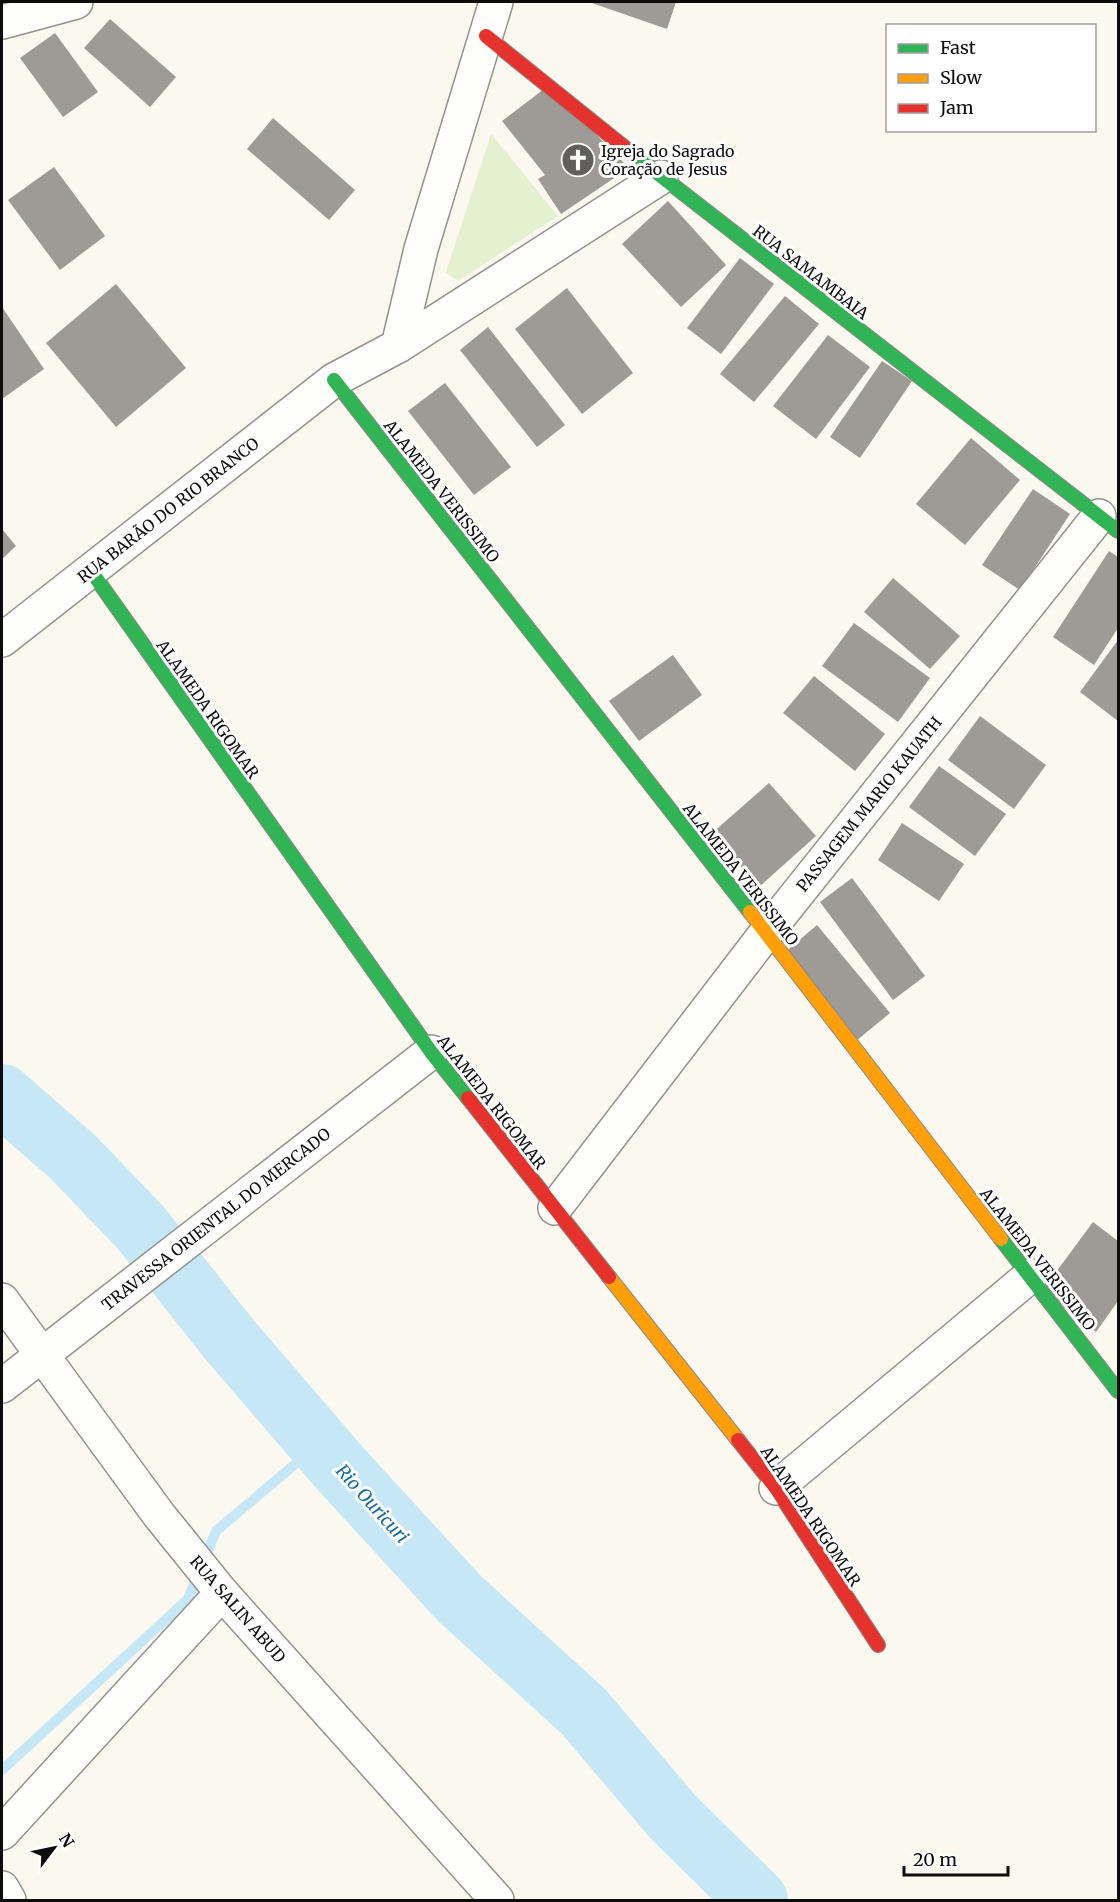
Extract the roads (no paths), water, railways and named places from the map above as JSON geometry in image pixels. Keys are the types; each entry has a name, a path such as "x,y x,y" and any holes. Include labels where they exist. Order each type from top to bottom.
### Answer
{"street":[{"path":"2,22 75,2"},
{"path":"398,346 421,249 496,2"},
{"name":"RUA SAMAMBAIA","path":"486,36 661,177 1108,524"},
{"name":"RUA BARÃO DO RIO BRANCO","path":"2,640 334,380 398,346 661,177"},
{"name":"ALAMEDA VERISSIMO","path":"334,380 766,933 1119,1391"},
{"name":"PASSAGEM MARIO KAUATH","path":"555,1208 766,933 1108,524"},
{"name":"ALAMEDA RIGOMAR","path":"91,571 431,1052 776,1488 878,1645"},
{"name":"TRAVESSA ORIENTAL DO MERCADO","path":"2,1386 431,1052"},
{"path":"776,1488 1030,1276"},
{"name":"RUA SALIN ABUD","path":"2,1300 159,1515 222,1593 497,1900"},
{"path":"2,1833 222,1593"},
{"path":"2,1888 9,1900"}],"waterway":[{"name":"Rio Ouricuri","path":"2,1095 73,1157 141,1228 229,1339 338,1466 460,1599 584,1712 673,1817 757,1900"},
{"path":"2,1770 188,1599 216,1531 319,1444"}],"place":[{"name":"Igreja do Sagrado Coração de Jesus","path":"578,160"}]}
